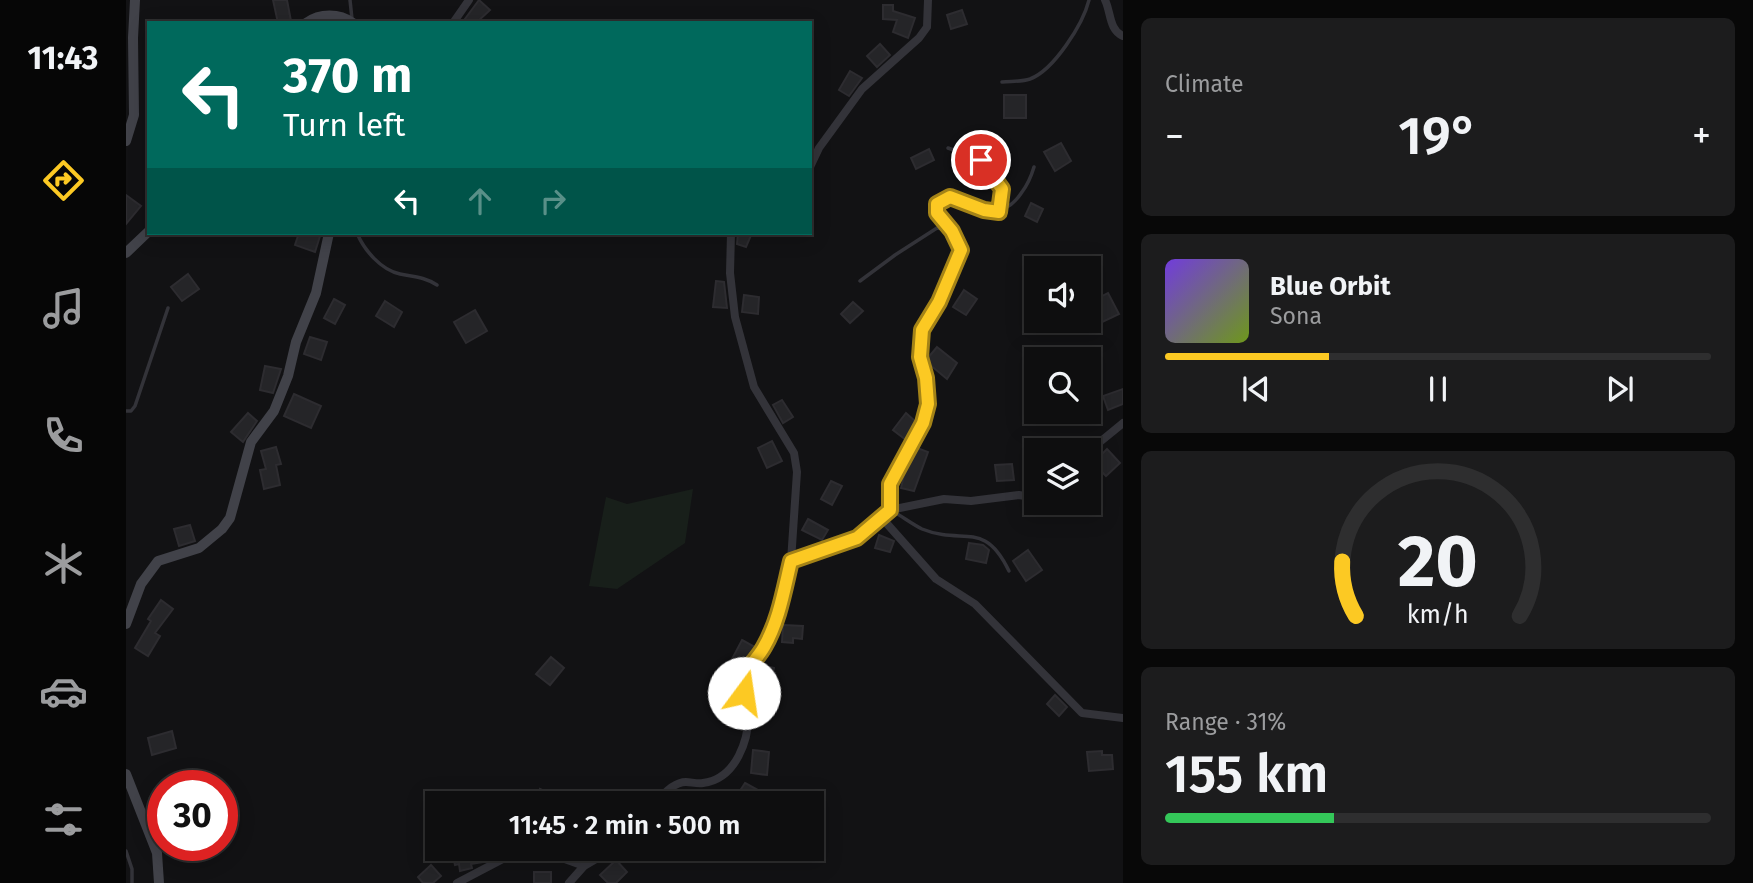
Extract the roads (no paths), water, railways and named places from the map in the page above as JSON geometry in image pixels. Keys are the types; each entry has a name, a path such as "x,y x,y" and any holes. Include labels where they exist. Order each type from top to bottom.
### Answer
{"street":[{"path":"126,141 134,115 135,0"},
{"path":"454,21 469,0"},
{"path":"812,163 819,148 862,89 919,38 927,27 928,0"},
{"path":"1105,0 1112,25 1118,34 1123,36"},
{"path":"308,21 332,15 350,21"},
{"path":"126,253 147,232"},
{"path":"126,624 141,584 159,561 199,548 222,529 230,518 251,442 274,411 288,376 296,342 316,293 329,235"},
{"path":"666,791 682,782 702,784 721,777 731,768 748,736 748,708 740,679 769,638 791,561 797,472 794,453 754,387 735,317 730,273 731,235"},
{"path":"890,510 890,484 923,423 928,404 926,378 920,357 922,330 939,302 961,250"},
{"path":"1101,441 1123,423"},
{"path":"791,561 857,538 890,510 944,499 1024,496"},
{"path":"881,517 936,579 975,604 1082,713 1123,718"},
{"path":"126,774 157,853 159,883"},
{"path":"457,883 499,861"},
{"path":"570,861 584,866"},
{"path":"569,883 584,866 593,861"}],"lane":[{"path":"350,0 353,21"},
{"path":"1002,82 1029,79 1045,68 1066,46 1083,18 1089,0"},
{"path":"948,148 981,160 1002,189 999,212"},
{"path":"961,250 952,231 937,213 937,204 950,197 984,210 999,212 1014,205 1031,179 1034,167"},
{"path":"860,281 937,228 952,231"},
{"path":"358,235 383,266 396,273 427,279 437,285"},
{"path":"126,411 131,411 135,406 168,308"},
{"path":"890,510 923,529 985,539 1001,554 1009,571"},
{"path":"126,851 132,869 132,883"}]}
